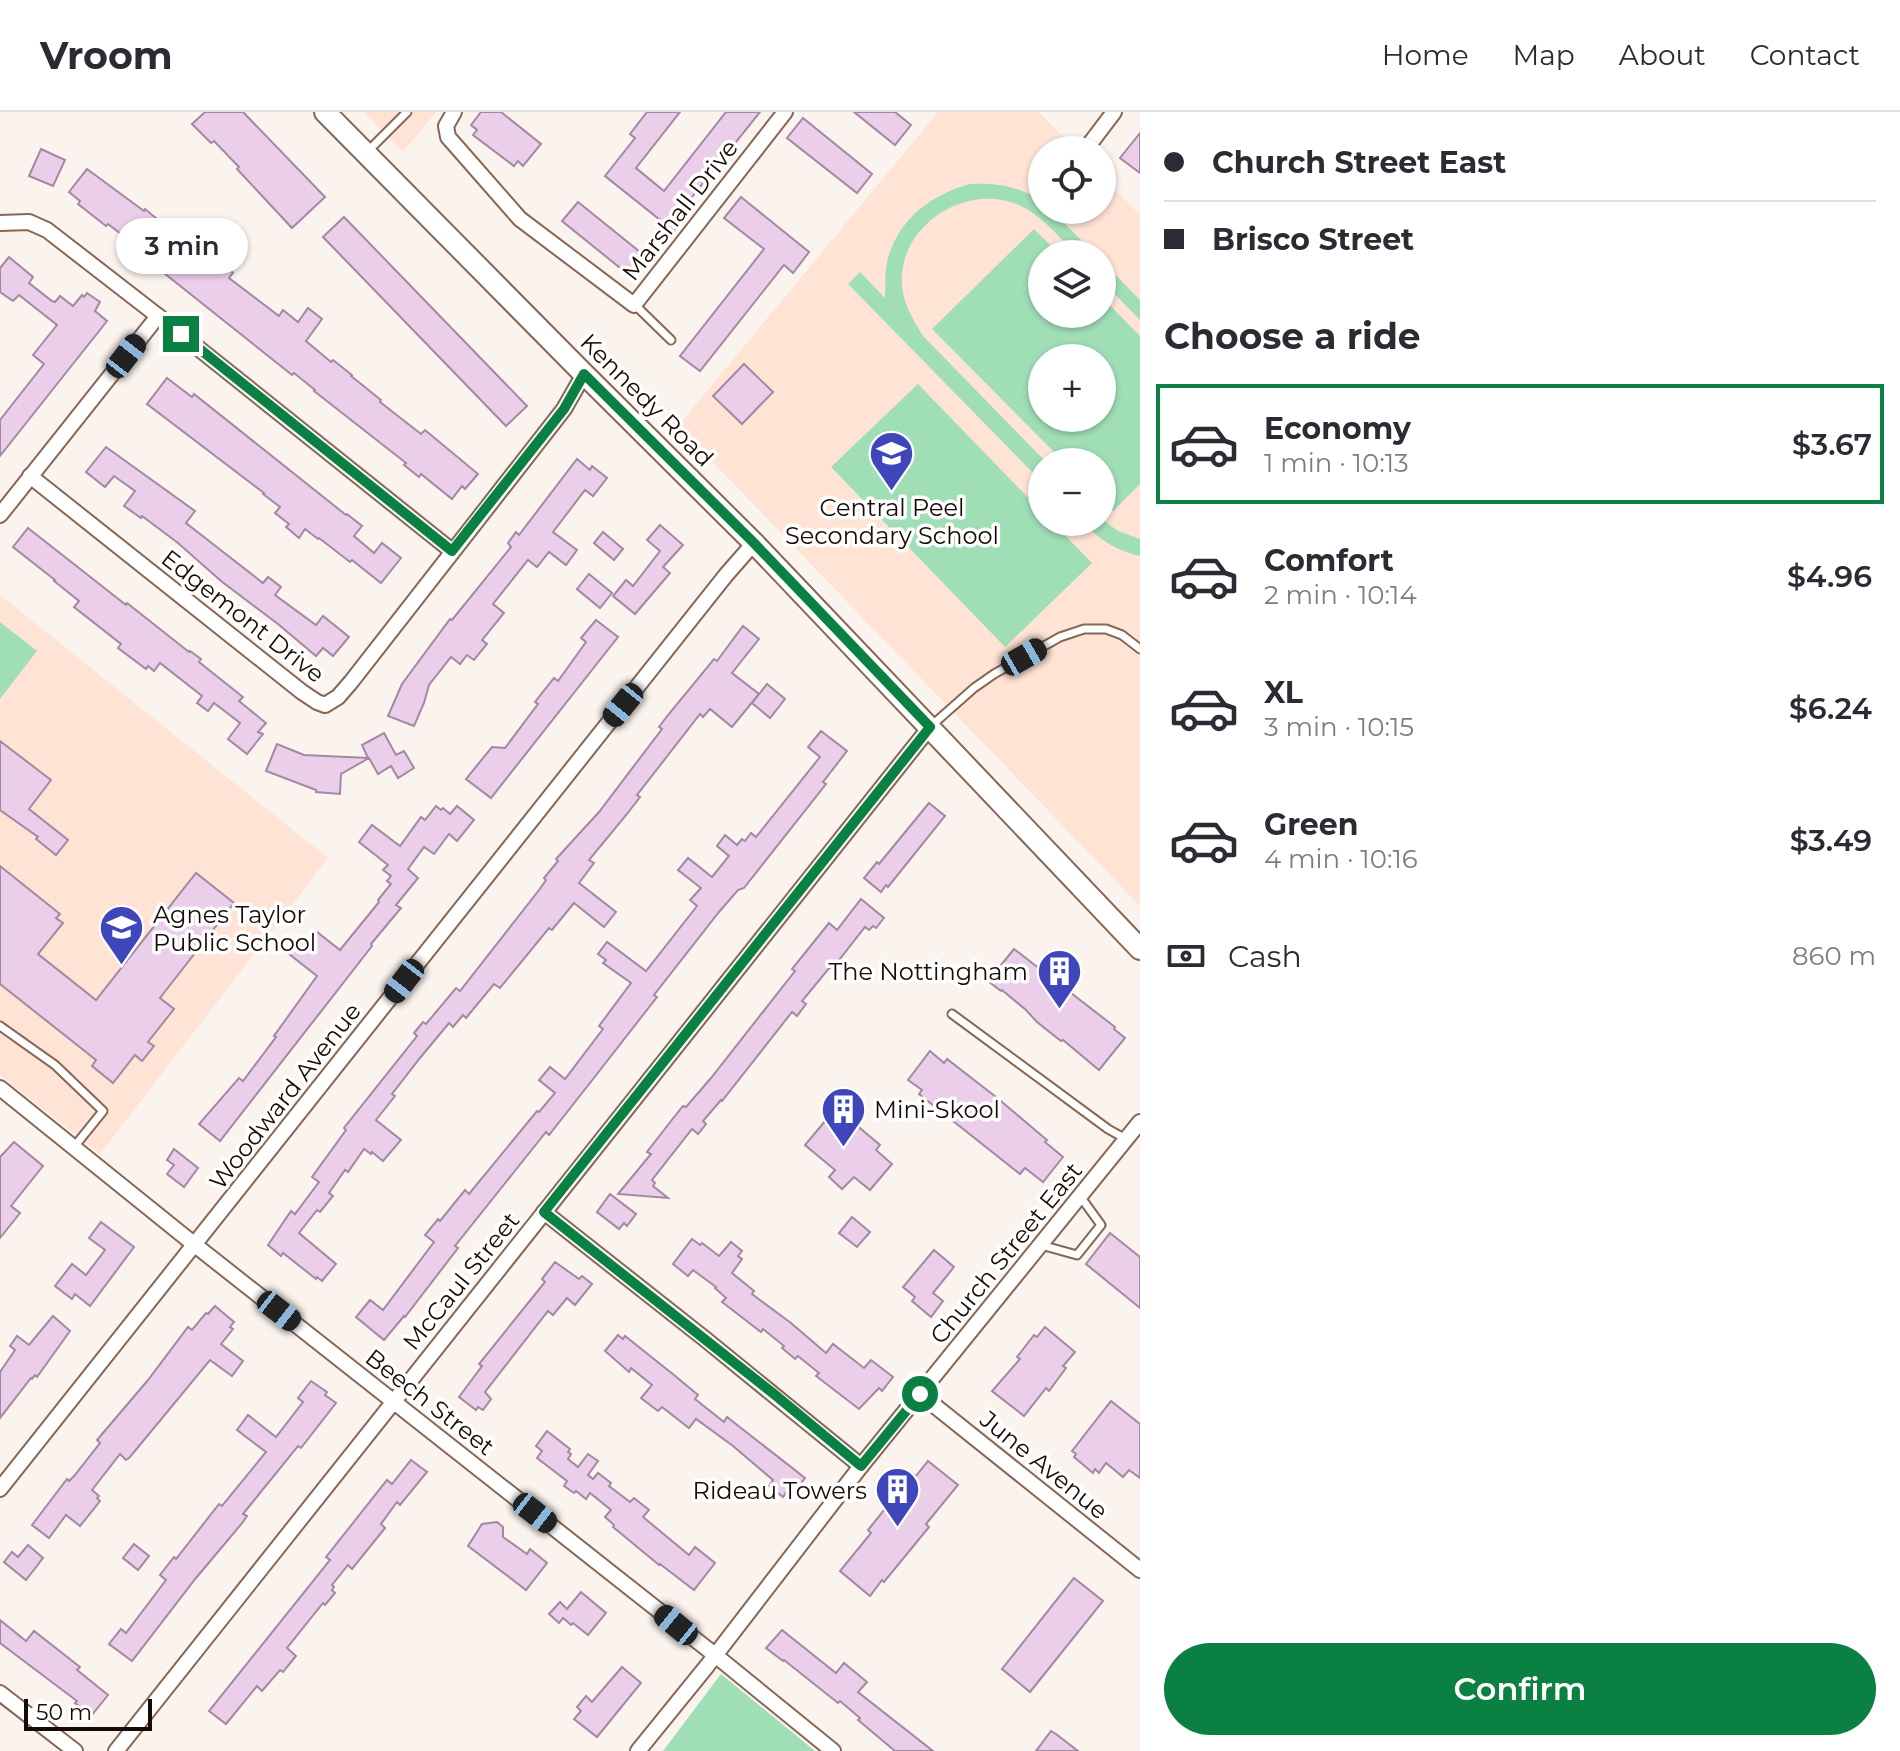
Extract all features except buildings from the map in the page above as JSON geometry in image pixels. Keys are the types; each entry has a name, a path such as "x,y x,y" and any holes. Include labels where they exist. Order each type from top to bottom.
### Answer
{"main road":[{"name":"Kennedy Road","path":"325,112 754,543 1140,949"}],"street":[{"name":"Marshall Drive","path":"454,112 446,126 448,137 520,219 634,305 785,112"},
{"path":"1096,136 1114,112"},
{"path":"0,223 29,222 47,230 452,551"},
{"path":"0,515 158,316"},
{"name":"Edgemont Drive","path":"30,476 302,692 325,705 338,697 351,682 564,409 584,374"},
{"name":"Woodward Avenue","path":"0,1489 754,543"},
{"name":"McCaul Street","path":"116,1751 930,727"},
{"name":"Beech Street","path":"0,1088 833,1751"},
{"name":"Church Street East","path":"638,1751 861,1466 1140,1122"},
{"path":"544,1212 861,1466"},
{"name":"June Avenue","path":"920,1394 1140,1570"},
{"path":"0,1693 75,1751"}],"lane":[{"path":"365,154 407,112"},
{"path":"634,305 671,340"},
{"path":"930,727 994,674 1060,637 1084,629 1106,629 1122,635 1140,649"},
{"path":"952,1014 1126,1139"},
{"path":"0,1026 55,1065 103,1111 74,1147"},
{"path":"1041,1245 1077,1255 1101,1225 1080,1196"}],"shaded area":[{"path":"364,112 436,112 403,152"},
{"name":"Central Peel Secondary School","path":"938,112 1039,112 1062,136 1028,136 1028,224 1116,224 1116,190 1140,215 1140,906 678,426"},
{"name":"Agnes Taylor Public School","path":"0,595 328,858 100,1154 0,1075"}],"green space":[{"path":"990,184 1025,192 1028,194 1028,210 1002,200 982,199 962,203 928,222 915,237 906,255 902,274 907,307 924,337 1032,448 1028,448 1028,468 848,284 860,272 885,298 887,260 894,241 920,209 956,188"},
{"path":"1046,224 1065,224 1081,240 1062,240"},
{"path":"1034,229 1045,240 1028,240 1028,328 1116,328 1116,311 1140,336 1140,484 1116,508 1116,448 1050,448 1034,432 1116,432 1116,344 1028,344 1028,426 932,329"},
{"path":"1116,275 1140,300 1140,320 1116,295"},
{"path":"918,384 1028,498 1028,536 1066,536 1092,563 1005,647 831,467"},
{"path":"1116,530 1140,539 1140,556 1123,551 1098,536 1116,536"},
{"path":"0,622 37,651 0,699"},
{"path":"721,1674 815,1751 663,1751"}],"place":[{"name":"Central Peel Secondary School","path":"892,492"},
{"name":"Agnes Taylor Public School","path":"122,967"},
{"name":"The Nottingham","path":"1059,1010"},
{"name":"Mini-Skool","path":"843,1148"},
{"name":"Rideau Towers","path":"898,1529"}],"route":[{"path":"181,334 452,551 564,409 584,374 754,543 930,727 544,1212 861,1466 920,1394"}]}
